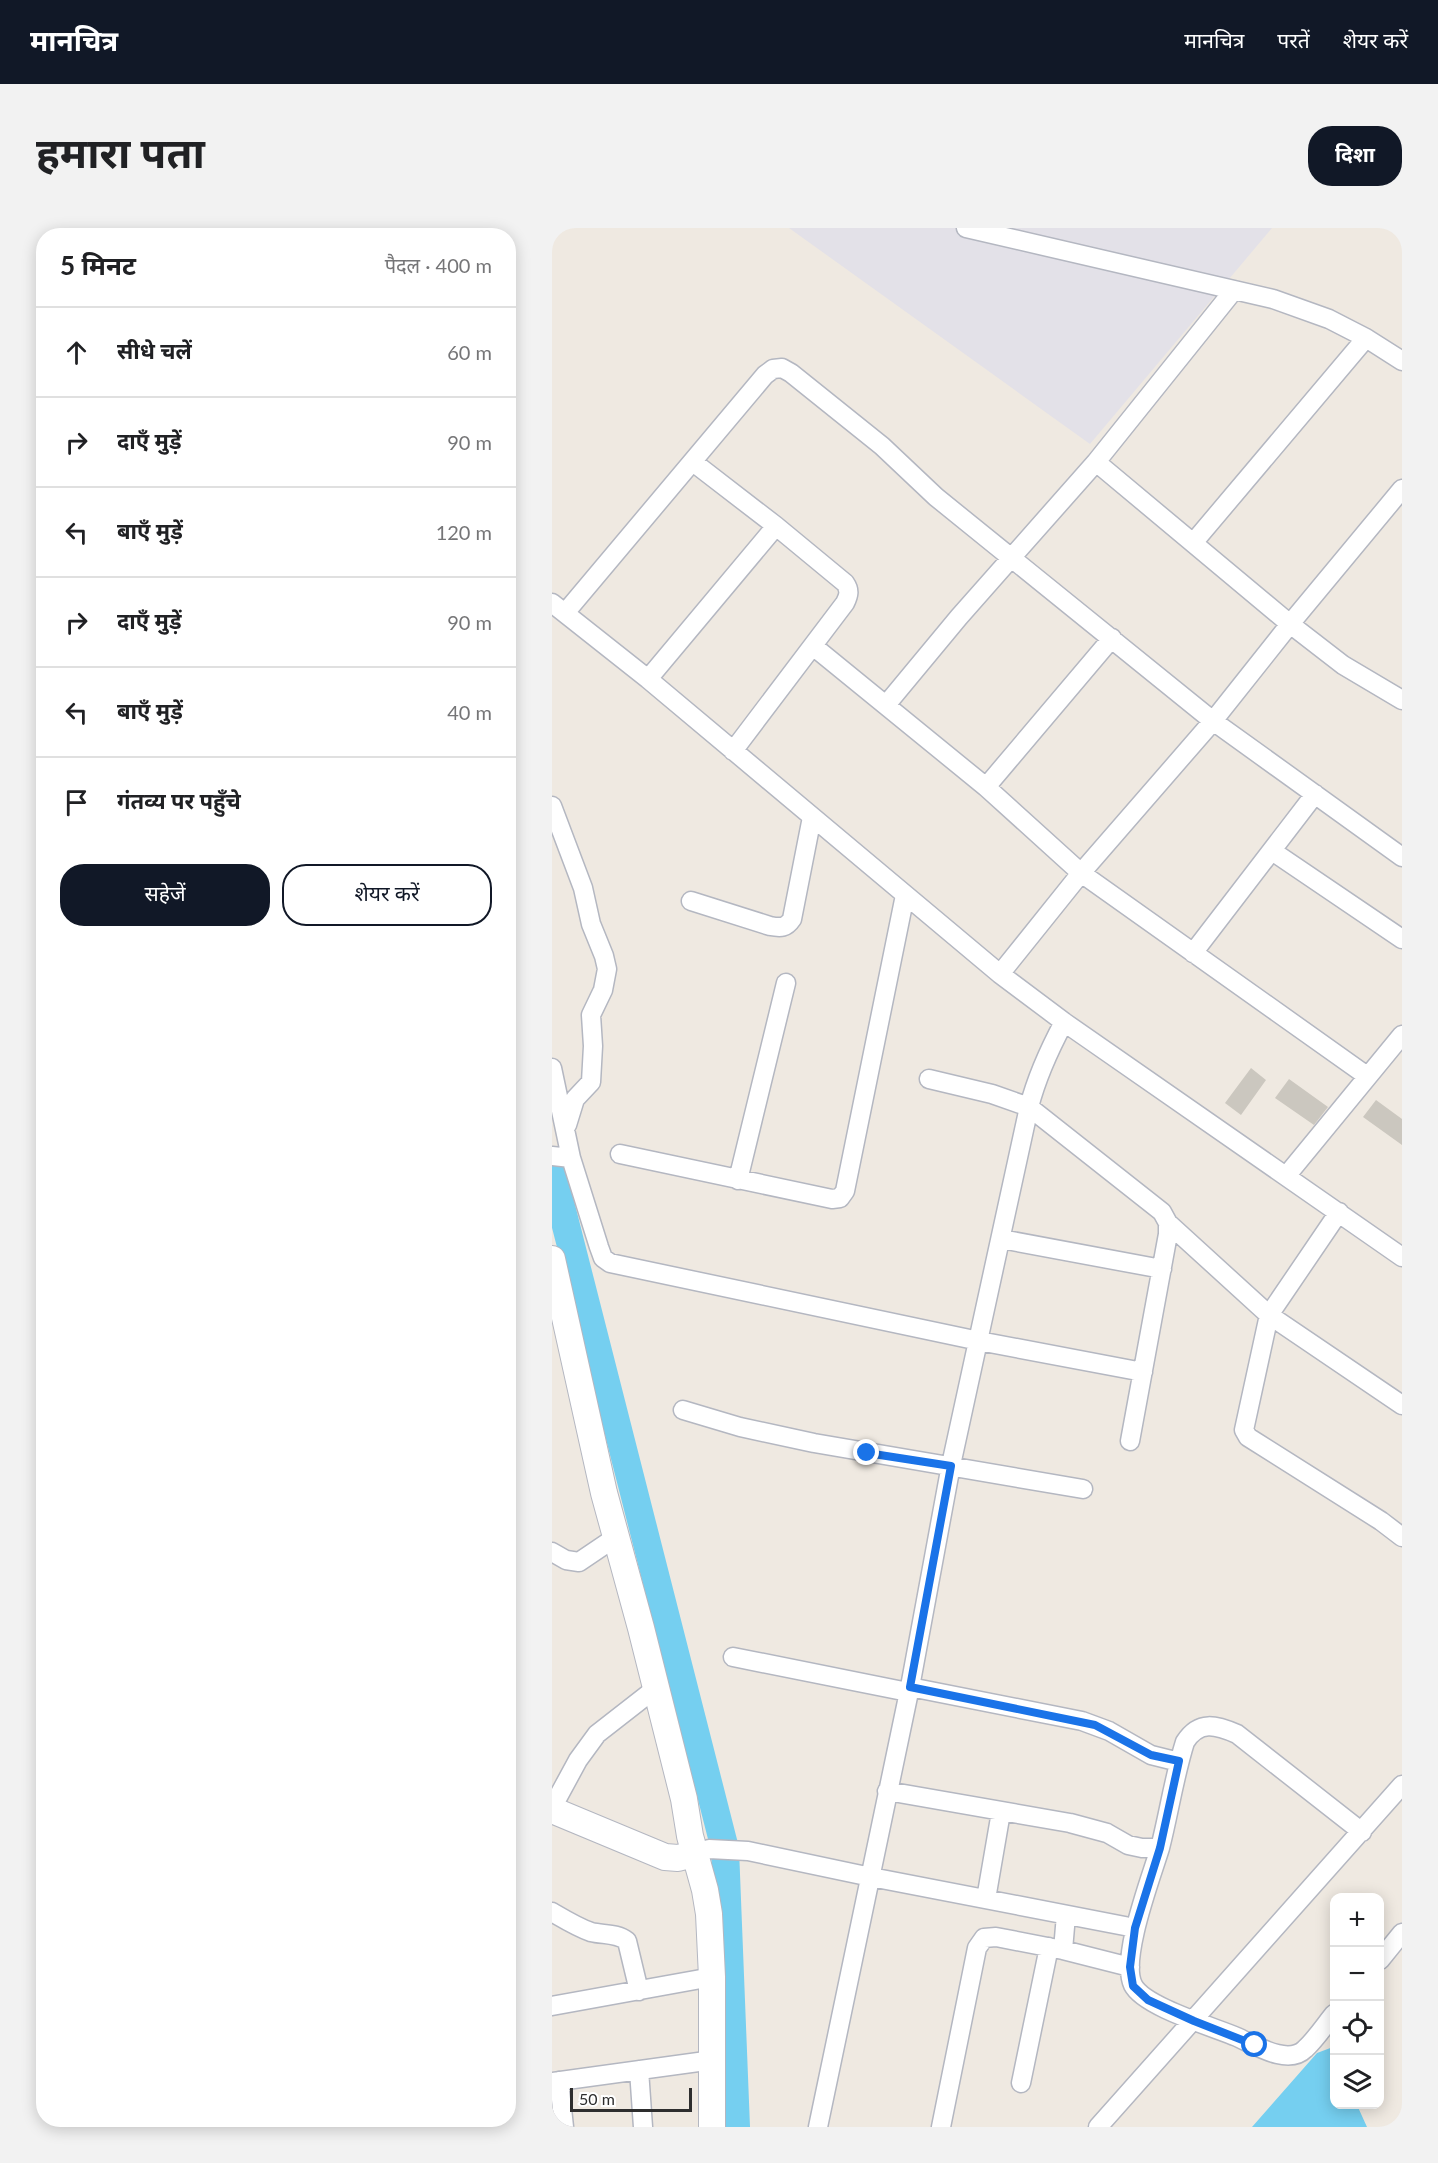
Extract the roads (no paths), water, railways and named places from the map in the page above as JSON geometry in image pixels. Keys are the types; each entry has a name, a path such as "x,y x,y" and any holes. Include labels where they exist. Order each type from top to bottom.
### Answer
{"street":[{"path":"966,228 1274,299 1302,308 1366,338 1402,361"},
{"path":"886,705 1096,462 1234,290"},
{"path":"1193,543 1366,338"},
{"path":"1402,857 1213,721 936,496 874,439 782,368 773,369 765,375 693,462 558,608 648,679 1000,974 1064,1022 1402,1257"},
{"path":"693,462 845,583 849,595 733,751"},
{"path":"1096,462 1290,624 1343,665 1402,699"},
{"path":"1000,974 1081,873 1213,721 1402,489"},
{"path":"648,679 776,526"},
{"path":"986,787 1112,638"},
{"path":"813,645 986,787 1081,873 1367,1076"},
{"path":"1193,953 1315,794"},
{"path":"552,806 583,888 591,924 607,969 603,990 591,1015 593,1046 591,1082 574,1099 566,1130 563,1157 603,1258 610,1263 979,1341 1143,1372"},
{"path":"691,901 770,926 781,928 788,925 792,919 812,817"},
{"path":"1272,851 1402,939"},
{"path":"620,1154 832,1199 840,1198 845,1191 905,895"},
{"path":"738,1180 786,983"},
{"path":"818,2127 909,1690 951,1466 1029,1107 1046,1055 1064,1022"},
{"path":"1287,1175 1402,1035"},
{"path":"552,1068 566,1130"},
{"path":"929,1079 993,1094 1029,1107 1162,1212 1168,1223 1269,1315 1402,1406"},
{"path":"1339,1212 1269,1315 1244,1423 1245,1434 1402,1537"},
{"path":"1130,1441 1162,1269 1168,1223"},
{"path":"1001,1239 1162,1269"},
{"path":"552,1259 556,1291 616,1537 684,1800 701,1851 709,1914 712,1977 712,2127"},
{"path":"683,1410 740,1427 814,1443 1083,1489"},
{"path":"552,1552 566,1560 579,1562 616,1537"},
{"path":"733,1657 1095,1725 1151,1755 1179,1761"},
{"path":"656,1688 597,1734 578,1760 552,1809 664,1857 678,1858 701,1851 728,1849 748,1851 1135,1928"},
{"path":"1330,2020 1304,2051 1289,2055 1268,2050 1148,2000 1133,1986 1130,1967 1135,1928 1160,1848 1179,1761 1190,1734 1209,1726 1220,1727 1237,1734 1362,1832"},
{"path":"1098,2127 1402,1785"},
{"path":"887,1791 1096,1829 1128,1845 1160,1848"},
{"path":"986,1899 1001,1812"},
{"path":"552,1912 579,1928 617,1935 627,1941 639,1990"},
{"path":"1021,2083 1066,1915"},
{"path":"1384,1955 1402,1933"},
{"path":"941,2127 980,1941 989,1936 1056,1948 1130,1967"},
{"path":"552,2006 712,1977"},
{"path":"564,2127 555,2082 713,2060"},
{"path":"639,2070 643,2127"}],"water":[{"path":"1330,2048 1330,2109 1359,2109 1367,2127 1252,2127 1317,2053"}],"waterway":[{"path":"552,1171 725,1849 736,2127"}]}
